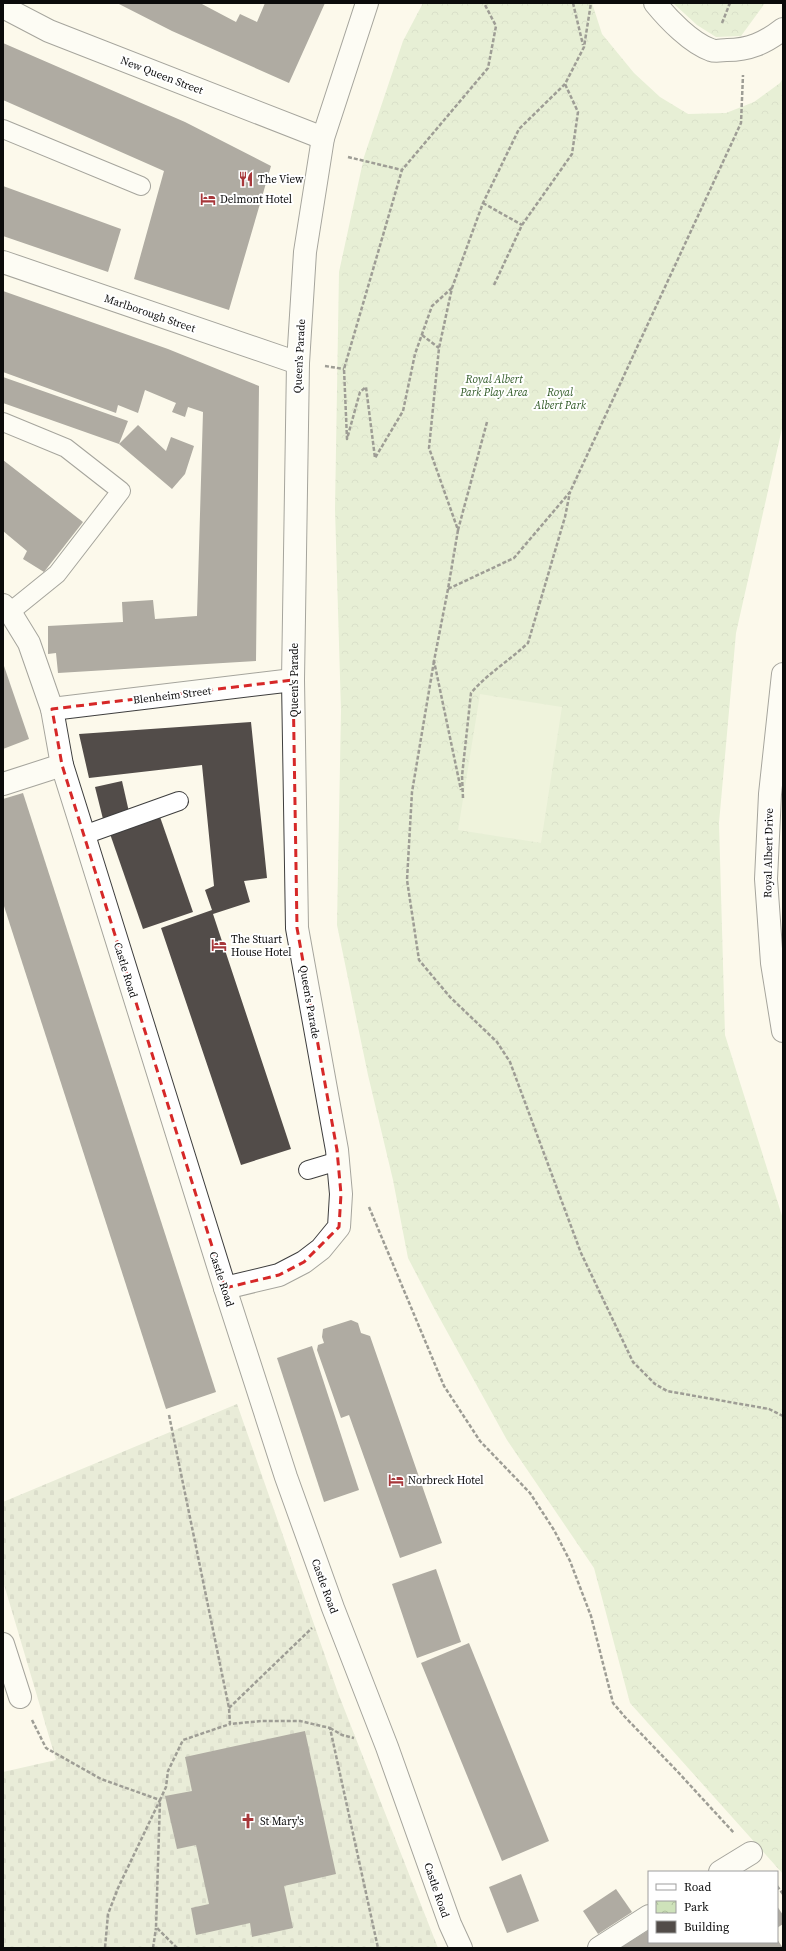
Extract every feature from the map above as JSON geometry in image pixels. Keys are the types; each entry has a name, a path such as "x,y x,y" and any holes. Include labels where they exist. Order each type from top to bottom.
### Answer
{"street":[{"name":"Queen's Parade","path":"225,1288 279,1275 304,1262 321,1249 339,1228 341,1194 338,1161 297,928 293,680 298,363 305,252 322,144 367,3"},
{"path":"655,3 664,15 689,36 712,51 744,50 768,41 783,30"},
{"name":"New Queen Street","path":"3,7 50,31 322,144"},
{"name":"Marlborough Street","path":"3,262 298,363"},
{"name":"Castle Road","path":"6,609 29,643 52,709 62,765 225,1288 286,1477 333,1608 387,1747 450,1924 461,1948"},
{"name":"Royal Albert Drive","path":"783,674 770,794 766,879 772,963 783,1031"},
{"name":"Blenheim Street","path":"52,709 293,680"},
{"path":"3,784 62,765"},
{"path":"3,1644 20,1697"},
{"path":"722,1871 751,1853"},
{"path":"599,1948 648,1917"}],"lane":[{"path":"3,129 141,186"},
{"path":"3,422 66,448 121,491 57,574 6,609"},
{"path":"84,835 179,801"},
{"path":"308,1170 338,1161"}],"path":[{"path":"452,288 432,306 415,354 403,411 376,458 366,387 360,392 347,439 344,369 402,170 488,68 496,26 484,3"},
{"path":"574,3 584,47"},
{"path":"458,530 429,448 439,348 452,288 483,203 519,129 565,84 584,47 591,3"},
{"path":"448,589 514,558 570,492 741,123 744,50"},
{"path":"494,285 522,225 572,154 578,112 565,84"},
{"path":"322,144 402,170"},
{"path":"483,203 522,225"},
{"path":"422,335 439,348"},
{"path":"487,422 458,530 412,792 407,880 419,960 450,997 497,1042 510,1062 581,1253 633,1362 655,1384 667,1391 769,1408 783,1416"},
{"path":"434,661 463,798 462,776 471,693 479,684 528,643 566,517 570,492"},
{"path":"341,1194 365,1198 444,1386 480,1441 530,1493 554,1530 570,1561 590,1616 614,1702 625,1718 688,1782 751,1853"},
{"path":"169,1415 229,1708 230,1724"},
{"path":"229,1708 333,1608"},
{"path":"105,1948 108,1914 118,1888 166,1787 168,1771 183,1740 230,1724 262,1721 300,1721 330,1728 342,1735"},
{"path":"330,1728 378,1948"},
{"path":"46,1748 102,1779 160,1800"},
{"path":"153,1948 156,1927 160,1800"},
{"path":"156,1927 177,1948"}],"highlighted area":[{"path":"293,680 297,928 337,1150 341,1194 339,1227 304,1262 279,1275 225,1288 62,765 52,709"}],"green space":[{"name":"Royal Albert Park","path":"423,3 592,3 602,34 634,73 660,97 688,114 726,113 754,102 780,83 783,78 783,424 736,633 719,823 725,1035 783,1219 783,1874 630,1703 594,1568 507,1440 408,1258 393,1180 368,1075 337,925 341,711 335,509 339,272 364,157 403,41"},
{"path":"673,3 765,3 741,36 716,37 697,25"},
{"path":"480,694 562,707 541,843 458,830"},
{"path":"237,1404 338,1693 438,1948 3,1948 3,1772 56,1760 3,1581 3,1502"}],"building":[{"path":"117,3 200,3 236,22 240,14 257,22 265,3 325,3 289,83 172,31"},
{"name":"Delmont Hotel","path":"3,43 185,122 271,166 229,310 134,279 164,171 3,100"},
{"path":"3,186 121,229 108,272 3,236"},
{"path":"3,291 168,349 259,386 256,661 58,673 56,653 48,654 48,626 123,622 122,602 153,600 155,619 197,616 203,412 188,407 185,417 172,412 176,403 145,390 138,413 118,405 116,413 3,372"},
{"path":"3,377 128,421 119,444 3,403"},
{"path":"138,425 166,451 171,437 194,446 185,474 172,489 119,444"},
{"path":"3,460 83,522 44,572 23,559 27,551 3,531"},
{"path":"3,663 29,739 3,749"},
{"path":"251,722 267,878 244,881 250,902 213,914 291,1149 241,1165 161,928 212,910 205,890 214,886 202,765 89,778 79,734"},
{"path":"122,781 129,812 103,819 95,787"},
{"path":"23,793 216,1392 166,1409 3,903 3,799"},
{"path":"159,814 193,912 143,929 109,831"},
{"name":"Norbreck Hotel","path":"351,1320 358,1323 361,1333 370,1336 442,1543 400,1558 349,1415 341,1418 317,1350 318,1345 324,1343 322,1337 323,1329"},
{"path":"312,1346 359,1490 324,1502 277,1358"},
{"path":"436,1569 461,1642 417,1658 392,1584"},
{"path":"469,1643 549,1841 502,1861 421,1663"},
{"name":"St Mary's","path":"305,1731 336,1874 284,1886 293,1928 252,1937 250,1923 196,1935 191,1908 209,1904 196,1845 177,1849 165,1796 192,1791 185,1757"},
{"path":"521,1874 539,1921 507,1933 489,1887"},
{"path":"616,1889 632,1912 598,1934 583,1911"},
{"path":"778,1908 783,1915 783,1924 778,1927"},
{"path":"648,1931 648,1943 778,1943 778,1940 783,1948 620,1948"}],"place":[{"name":"The View","path":"246,179"},
{"name":"Delmont Hotel","path":"208,199"},
{"name":"The Stuart House Hotel","path":"219,945"},
{"name":"Norbreck Hotel","path":"396,1480"},
{"name":"St Mary's","path":"248,1821"}],"park label":[{"name":"Royal Albert Park Play Area","path":"494,385"}]}
